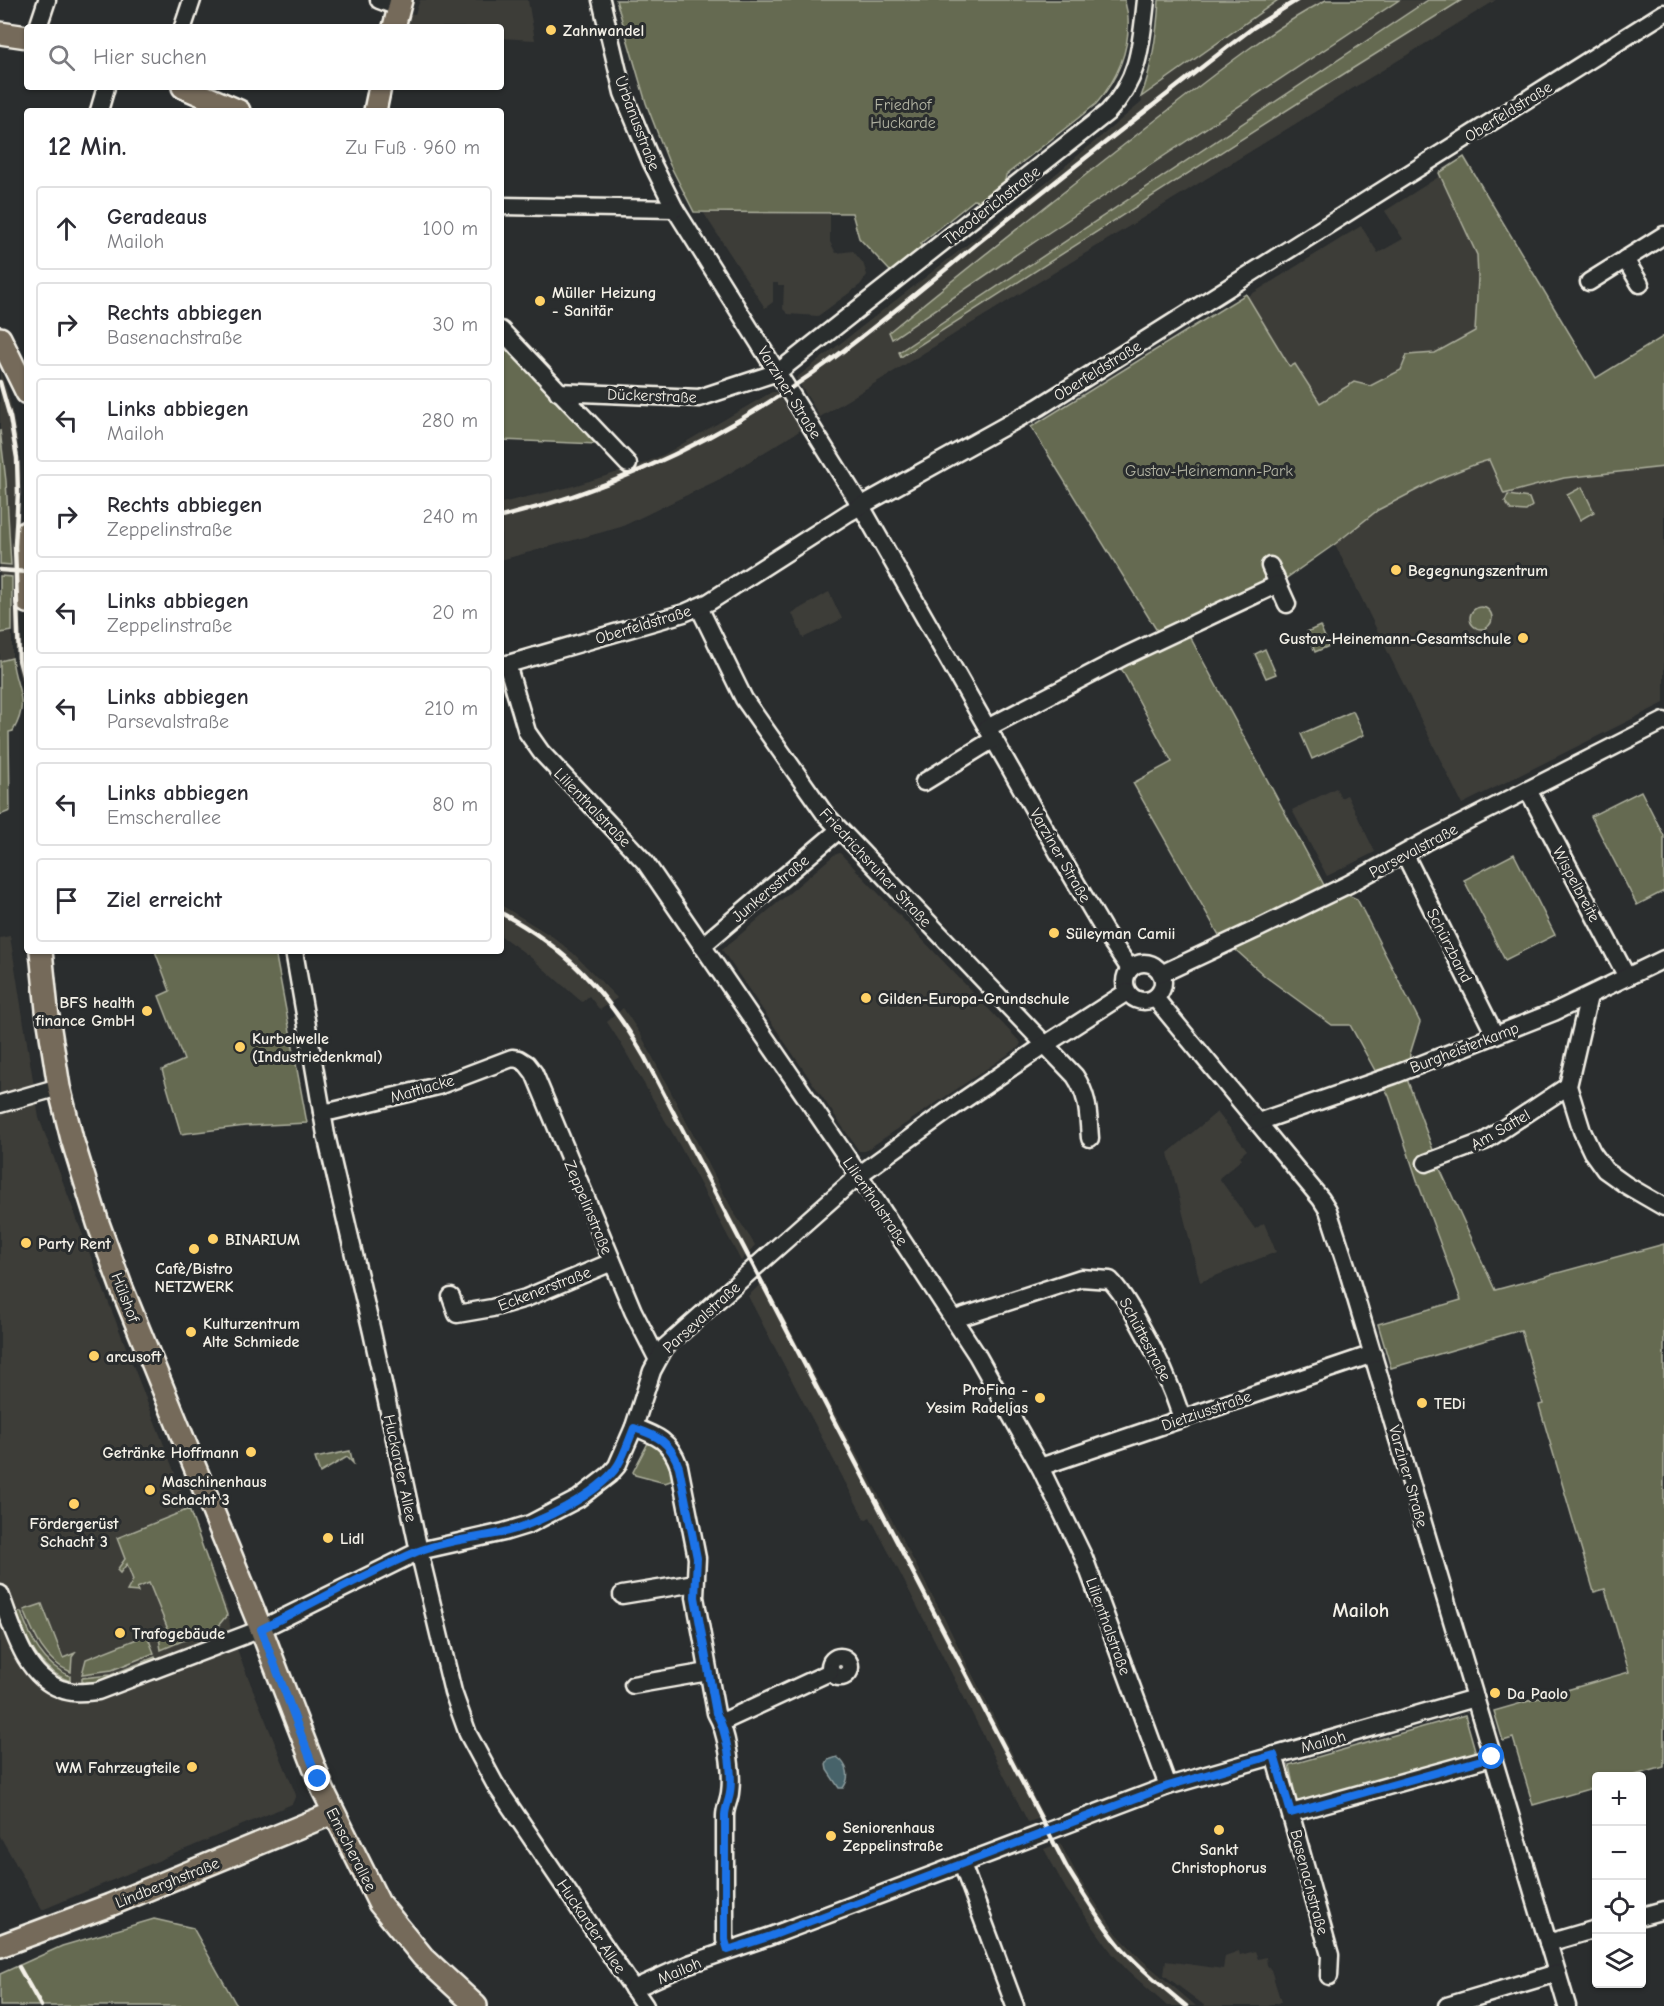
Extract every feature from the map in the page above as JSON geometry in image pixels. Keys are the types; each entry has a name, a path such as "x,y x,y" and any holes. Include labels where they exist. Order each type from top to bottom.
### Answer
{"main road":[{"path":"0,33 24,37"},
{"path":"190,90 232,108"},
{"path":"376,108 379,90"},
{"path":"0,338 24,382"},
{"name":"Hülshof","path":"41,954 59,1087 72,1139 98,1223 261,1629"},
{"name":"Emscherallee","path":"261,1629 333,1813 379,1903 423,1957 476,2006"},
{"name":"Lindberghstraße","path":"0,1946 119,1901 333,1813"}],"street":[{"path":"39,24 48,0"},
{"path":"184,24 192,0"},
{"name":"Urbanusstraße","path":"601,0 623,93 651,161 675,209"},
{"name":"Theoderichstraße","path":"778,372 1107,112 1126,88 1137,65 1146,0"},
{"name":"Oberfeldstraße","path":"504,665 699,607 861,506 1039,407 1662,20"},
{"path":"100,108 105,90"},
{"path":"504,206 675,209"},
{"name":"Varziner Straße","path":"675,209 861,506 1105,932 1130,969"},
{"path":"1589,282 1664,235"},
{"path":"1625,260 1640,284"},
{"path":"504,333 628,464"},
{"name":"Dückerstraße","path":"558,392 699,398 778,372"},
{"path":"1270,566 1287,604"},
{"path":"924,782 990,733 1125,656 1278,584"},
{"name":"Friedrichsruher Straße","path":"699,607 744,699 825,814 1043,1046 1075,1076 1083,1088 1087,1102 1090,1138"},
{"name":"Lilienthalstraße","path":"504,665 527,732 541,752 645,862 859,1175 955,1319 999,1392 1040,1467 1084,1558 1168,1786"},
{"name":"Parsevalstraße","path":"1161,974 1405,855 1425,842 1664,722"},
{"name":"Wispelbreite","path":"1528,790 1627,978"},
{"name":"Junkersstraße","path":"702,946 839,830"},
{"name":"Schürzband","path":"1405,855 1495,1035"},
{"name":"Huckarder Allee","path":"295,954 326,1135 372,1332 445,1667 461,1717 472,1743 495,1784 645,2006"},
{"name":"Burgheisterkamp","path":"1258,1122 1394,1075 1554,1012 1664,959"},
{"path":"1141,963 1154,966 1161,974 1162,988 1155,998 1149,1001 1137,1000 1127,992 1125,980 1130,969 1141,963"},
{"name":"Parsevalstraße","path":"0,1594 22,1649 33,1668 45,1680 61,1689 77,1692 98,1691 261,1629 419,1551 530,1524 578,1499 617,1466 634,1428 657,1358 665,1347 859,1175 903,1141 1127,992"},
{"path":"1589,996 1569,1086 1582,1131 1599,1161 1614,1178 1664,1207"},
{"name":"Varziner Straße","path":"1155,998 1328,1210 1567,2006"},
{"name":"Mattlacke","path":"322,1112 429,1088 503,1060 519,1059"},
{"name":"Zeppelinstraße","path":"519,1059 527,1064 534,1073 633,1311 657,1358"},
{"name":"Am Sattel","path":"1426,1163 1485,1141 1569,1086"},
{"path":"0,1104 59,1087"},
{"name":"Eckenerstraße","path":"451,1297 457,1314 492,1308 526,1298 612,1262"},
{"name":"Schüttestraße","path":"955,1319 1081,1278 1110,1280 1124,1297 1151,1344 1169,1379 1182,1418"},
{"name":"Dietziusstraße","path":"1040,1467 1373,1354"},
{"path":"634,1428 654,1435 665,1442 674,1453 679,1467 697,1558 695,1597 716,1713 722,1722 729,1759 730,1792 725,1810 725,1940 728,1950"},
{"path":"622,1595 695,1583"},
{"path":"633,1685 708,1672"},
{"path":"722,1722 830,1672"},
{"name":"Mailoh","path":"633,1989 728,1950 771,1936 1168,1786 1475,1698"},
{"name":"Basenachstraße","path":"1274,1755 1330,1955 1329,1976"},
{"path":"1291,1813 1492,1757"},
{"path":"962,1864 1015,2006"},
{"path":"1646,1915 1664,1910"},
{"path":"1548,1943 1592,1930"},
{"path":"1447,2006 1557,1972"}],"shaded area":[{"path":"420,0 528,0 535,40 504,38 504,24 402,24 404,13 415,14"},
{"path":"1278,0 1326,0 1246,50 986,252 983,276 1399,0 1428,0 899,352 901,356 1462,0 1496,0 820,417 796,378 1027,198 1142,102 1141,97"},
{"path":"1440,176 1477,255 1475,331 1435,353 1407,355 1401,370 1370,386 1354,382 1320,404 1296,365 1290,367 1247,297 1361,226 1378,253 1403,239 1385,211"},
{"path":"703,212 830,214 830,242 836,253 853,251 863,263 867,275 860,285 818,316 788,314 783,309 784,285 778,285 778,283 773,283 773,302 765,308"},
{"path":"0,371 9,396 17,436 21,475 18,542 23,690 17,666 12,577 0,576 0,564 11,564 6,481 0,430"},
{"path":"772,392 776,392 801,430 720,479 621,527 504,559 504,502 570,487 638,466 665,454"},
{"name":"Gustav-Heinemann-Gesamtschule","path":"1489,460 1504,494 1564,478 1664,467 1664,703 1462,804 1335,544 1378,510 1438,479"},
{"path":"829,592 842,619 803,638 792,613"},
{"path":"12,631 12,658 0,661 0,633"},
{"path":"1336,788 1341,798 1347,795 1375,852 1327,876 1292,810"},
{"name":"Gilden-Europa-Grundschule","path":"840,853 1021,1043 1019,1047 865,1151 859,1151 722,950 834,855"},
{"path":"504,907 553,937 574,954 617,998 600,1010 589,996 582,1002 529,956 504,938"},
{"path":"10,936 39,1118 228,1610 231,1633 243,1665 296,1795 292,1804 42,1910 0,1836 0,938"},
{"path":"623,1008 641,1035 733,1211 755,1245 741,1261 681,1148 607,1022"},
{"path":"1217,1112 1247,1150 1240,1156 1242,1159 1219,1178 1255,1229 1264,1223 1276,1252 1200,1282 1168,1153"},
{"path":"764,1281 941,1612 1044,1817 1028,1822 870,1517 865,1520 748,1296"},
{"path":"1060,1843 1080,1880 1117,1934 1142,1960 1196,2006 1167,2006 1127,1970 1112,1953 1066,1889 1044,1849"},
{"path":"1239,1951 1240,1955 1255,1951 1258,1959 1266,1957 1281,2002 1268,2006 1205,2006 1164,1975 1166,1961 1223,1969 1225,1956"}],"green space":[{"name":"Friedhof Huckarde","path":"616,0 1125,0 1128,30 1121,64 1110,85 1096,104 1006,175 1005,181 979,201 974,200 921,243 921,248 891,272 859,238 852,213 694,212 669,163 646,103"},
{"path":"1159,0 1278,0 1141,97 1154,49"},
{"path":"1326,0 1399,0 892,339 889,332 1212,76 1279,28"},
{"path":"1428,0 1462,0 901,357 899,352"},
{"name":"Gustav-Heinemann-Park","path":"1464,157 1596,378 1664,336 1664,467 1564,478 1504,494 1489,460 1476,464 1438,479 1378,510 1285,579 1159,634 1031,427 1246,294 1290,367 1295,364 1320,403 1354,382 1370,386 1401,370 1407,355 1435,353 1475,331 1477,255 1439,173"},
{"path":"504,344 597,444 504,440"},
{"path":"0,430 6,481 11,565 0,564"},
{"path":"1582,487 1594,512 1580,520 1567,495"},
{"path":"1508,495 1529,498 1532,506 1526,511 1511,510 1505,502"},
{"path":"0,576 12,577 12,631 0,633"},
{"path":"1481,607 1489,610 1492,618 1489,626 1481,629 1473,626 1470,618 1473,610"},
{"path":"1320,626 1329,646 1315,652 1307,632"},
{"path":"1189,635 1324,885 1357,899 1420,1022 1410,1054 1407,1079 1440,1169 1495,1290 1664,1244 1664,1767 1646,1772 1592,1772 1592,1788 1533,1805 1513,1738 1503,1741 1494,1711 1629,1672 1605,1589 1594,1592 1539,1405 1543,1404 1521,1330 1391,1368 1378,1324 1461,1300 1389,1096 1350,1025 1332,1025 1266,977 1219,935 1133,783 1172,762 1121,668"},
{"path":"1265,649 1276,674 1266,678 1255,654"},
{"path":"12,658 21,711 13,731 9,732 10,811 0,815 0,661"},
{"path":"1353,711 1364,735 1312,759 1301,734"},
{"path":"1641,791 1664,836 1664,891 1637,905 1591,816"},
{"path":"1514,854 1555,935 1505,960 1464,880"},
{"path":"156,954 276,954 307,1123 245,1126 181,1134 162,1070 184,1060 159,996 170,991"},
{"path":"648,1443 664,1452 670,1461 676,1479 665,1483 635,1475 633,1472"},
{"path":"350,1451 353,1463 347,1457 320,1473 315,1458"},
{"path":"189,1509 227,1615 218,1626 161,1650 159,1638 167,1627 149,1583 137,1588 138,1592 127,1591 133,1580 127,1564 120,1573 117,1570 125,1559 117,1538"},
{"path":"42,1604 63,1658 75,1653 72,1657 71,1672 47,1654 36,1638 24,1610"},
{"path":"21,1612 39,1650 52,1665 70,1676 70,1681 50,1670 36,1654 17,1613"},
{"path":"147,1635 154,1653 112,1670 82,1674 86,1659"},
{"path":"155,1657 157,1661 110,1680 82,1683 82,1678 111,1675"},
{"path":"1465,1715 1477,1757 1297,1804 1289,1765"},
{"path":"154,1919 193,1928 237,2006 0,2006 0,1974 62,1946"}],"water":[{"path":"837,1757 844,1764 848,1775 843,1788 839,1788 827,1770 828,1760"}],"railway":[{"path":"504,516 588,491 671,456 712,435 790,389 866,334 1010,217 1229,46 1297,0"},
{"path":"0,382 10,417 17,458 15,546 19,660 24,679"},
{"path":"0,570 24,572"},
{"path":"504,915 546,941 565,957 600,992 630,1033 1067,1868 1120,1946 1186,2006"},
{"path":"19,1967 41,2006"}],"place":[{"name":"Zahnwandel","path":"551,30"},
{"name":"Müller Heizung - Sanitär","path":"540,301"},
{"name":"Begegnungszentrum","path":"1396,570"},
{"name":"Gustav-Heinemann-Gesamtschule","path":"1523,638"},
{"name":"Süleyman Camii","path":"1054,933"},
{"name":"Gilden-Europa-Grundschule","path":"866,998"},
{"name":"BFS health finance GmbH","path":"147,1011"},
{"name":"Kurbelwelle (Industriedenkmal)","path":"240,1047"},
{"name":"BINARIUM","path":"213,1239"},
{"name":"Party Rent","path":"26,1243"},
{"name":"Cafè/Bistro NETZWERK","path":"194,1249"},
{"name":"Kulturzentrum Alte Schmiede","path":"191,1332"},
{"name":"arcusoft","path":"94,1356"},
{"name":"ProFina - Yesim Radeljas","path":"1040,1398"},
{"name":"TEDi","path":"1422,1403"},
{"name":"Getränke Hoffmann","path":"251,1452"},
{"name":"Maschinenhaus Schacht 3","path":"150,1490"},
{"name":"Fördergerüst Schacht 3","path":"74,1504"},
{"name":"Lidl","path":"328,1538"},
{"name":"Trafogebäude","path":"120,1633"},
{"name":"Da Paolo","path":"1495,1693"},
{"name":"WM Fahrzeugteile","path":"192,1767"},
{"name":"Sankt Christophorus","path":"1219,1830"},
{"name":"Seniorenhaus Zeppelinstraße","path":"831,1836"}],"district":[{"name":"Mailoh","path":"1361,1610"}],"route":[{"path":"318,1779 261,1629 419,1551 504,1532 530,1524 560,1509 594,1488 609,1475 617,1466 634,1428 654,1435 665,1442 674,1453 679,1467 697,1558 695,1597 716,1713 722,1722 729,1759 730,1792 725,1810 725,1940 728,1950 771,1936 1168,1786 1274,1755 1291,1813 1492,1757"}]}
